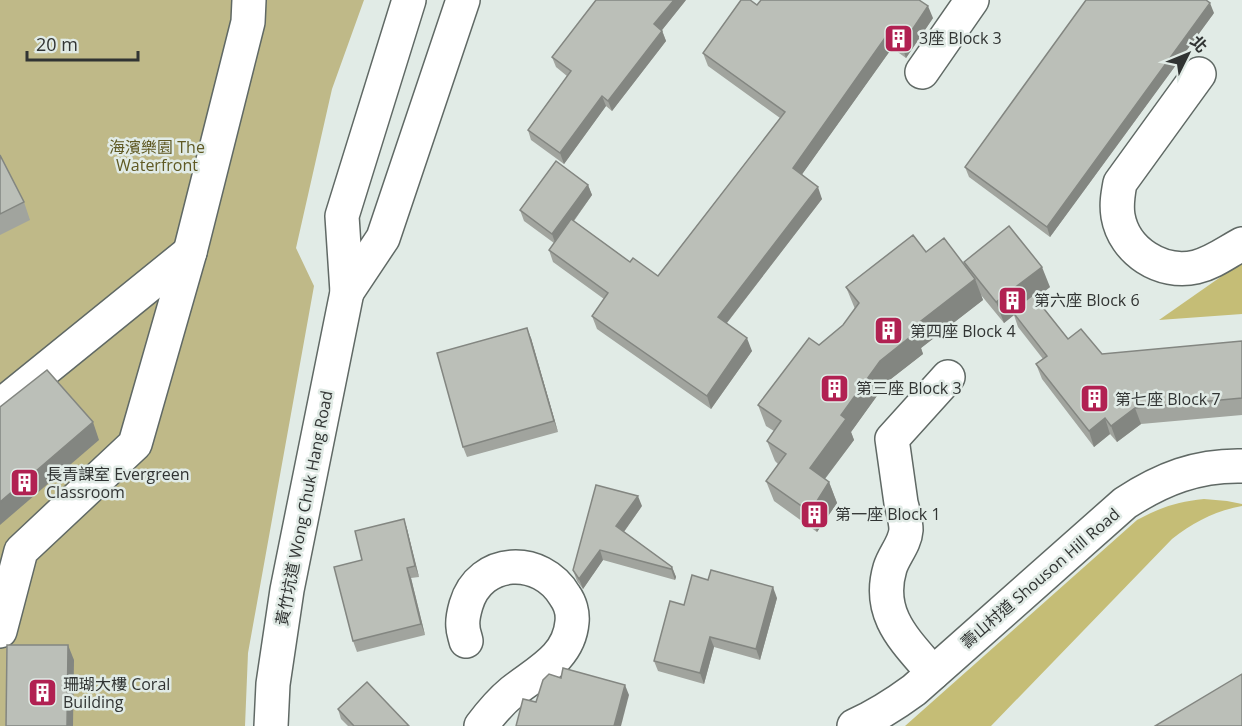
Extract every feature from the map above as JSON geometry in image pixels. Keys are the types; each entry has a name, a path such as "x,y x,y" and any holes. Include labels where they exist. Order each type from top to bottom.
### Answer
{"main road":[{"path":"0,631 21,551 135,444 190,252 248,21 249,0"},
{"name":"黃竹坑道 Wong Chuk Hang Road","path":"271,726 273,684 287,590 347,292 342,216 409,0"},
{"name":"黃竹坑道 Wong Chuk Hang Road","path":"347,292 383,238 464,0"},
{"path":"922,72 972,0"},
{"path":"1199,74 1120,183 1117,199 1118,216 1123,232 1132,246 1145,257 1160,265 1176,268 1209,263 1242,244"},
{"path":"0,406 190,252"},
{"path":"933,673 902,636 889,609 887,580 906,530 892,439 948,377"},
{"name":"壽山村道 Shouson Hill Road","path":"854,726 894,705 914,690 1125,503 1148,488 1174,477 1200,469 1242,466"},
{"path":"466,641 463,612 468,598 475,586 486,576 499,570 516,567 533,569 548,576 560,587 569,602 573,619 571,635 563,650 540,673 511,693 481,726"}],"green space":[{"name":"海濱樂園 The Waterfront","path":"0,0 364,0 332,89 296,248 314,286 248,653 245,726 0,726"}],"shaded area":[{"path":"1242,262 1242,314 1159,320"},
{"path":"1204,499 1227,501 1242,504 1242,506 1205,518 1172,539 991,726 905,726 1137,520 1169,506"}],"building":[{"path":"596,0 674,0 654,24 662,31 608,101 602,96 560,153 528,130 571,71 552,57"},
{"path":"741,0 750,0 757,5 761,0 919,0 928,6 902,45 887,35 793,168 818,187 718,317 747,338 707,396 592,316 608,293 549,250 571,219 630,262 633,258 658,276 785,112 703,53"},
{"path":"1086,0 1206,0 1210,3 1047,227 965,167"},
{"path":"0,155 24,202 0,214"},
{"path":"556,161 588,185 552,234 520,210"},
{"path":"1009,226 1042,267 996,302 964,262"},
{"path":"913,235 926,252 944,238 975,279 912,328 915,333 880,361 841,415 846,419 810,468 829,482 810,512 766,481 786,454 767,441 781,421 758,405 809,338 819,345 843,325 859,303 846,287"},
{"path":"1033,295 1068,339 1081,329 1102,354 1242,341 1242,398 1135,408 1111,426 1105,418 1089,431 1036,364 1047,356 1012,311"},
{"path":"527,328 554,421 463,447 437,353"},
{"name":"長青課室 Evergreen Classroom","path":"47,370 93,422 0,502 0,407"},
{"path":"596,485 638,496 616,526 672,567 671,569 600,550 579,579 573,570"},
{"path":"404,519 415,566 407,568 421,624 353,641 334,567 362,560 355,531"},
{"path":"711,570 773,587 756,649 710,637 700,673 654,661 670,601 684,605 692,575 708,580"},
{"name":"珊瑚大樓 Coral Building","path":"7,645 68,645 67,726 6,726"},
{"path":"563,668 625,685 614,726 516,726 523,699 536,702 543,680 549,674 561,678"},
{"path":"1242,674 1242,726 1155,726"},
{"path":"367,682 409,726 354,726 338,709"}],"place":[{"name":"3座 Block 3","path":"898,38"},
{"name":"第六座 Block 6","path":"1013,300"},
{"name":"第四座 Block 4","path":"889,331"},
{"name":"第三座 Block 3","path":"835,388"},
{"name":"第七座 Block 7","path":"1094,399"},
{"name":"長青課室 Evergreen Classroom","path":"25,483"},
{"name":"第一座 Block 1","path":"814,514"},
{"name":"珊瑚大樓 Coral Building","path":"42,693"}]}
